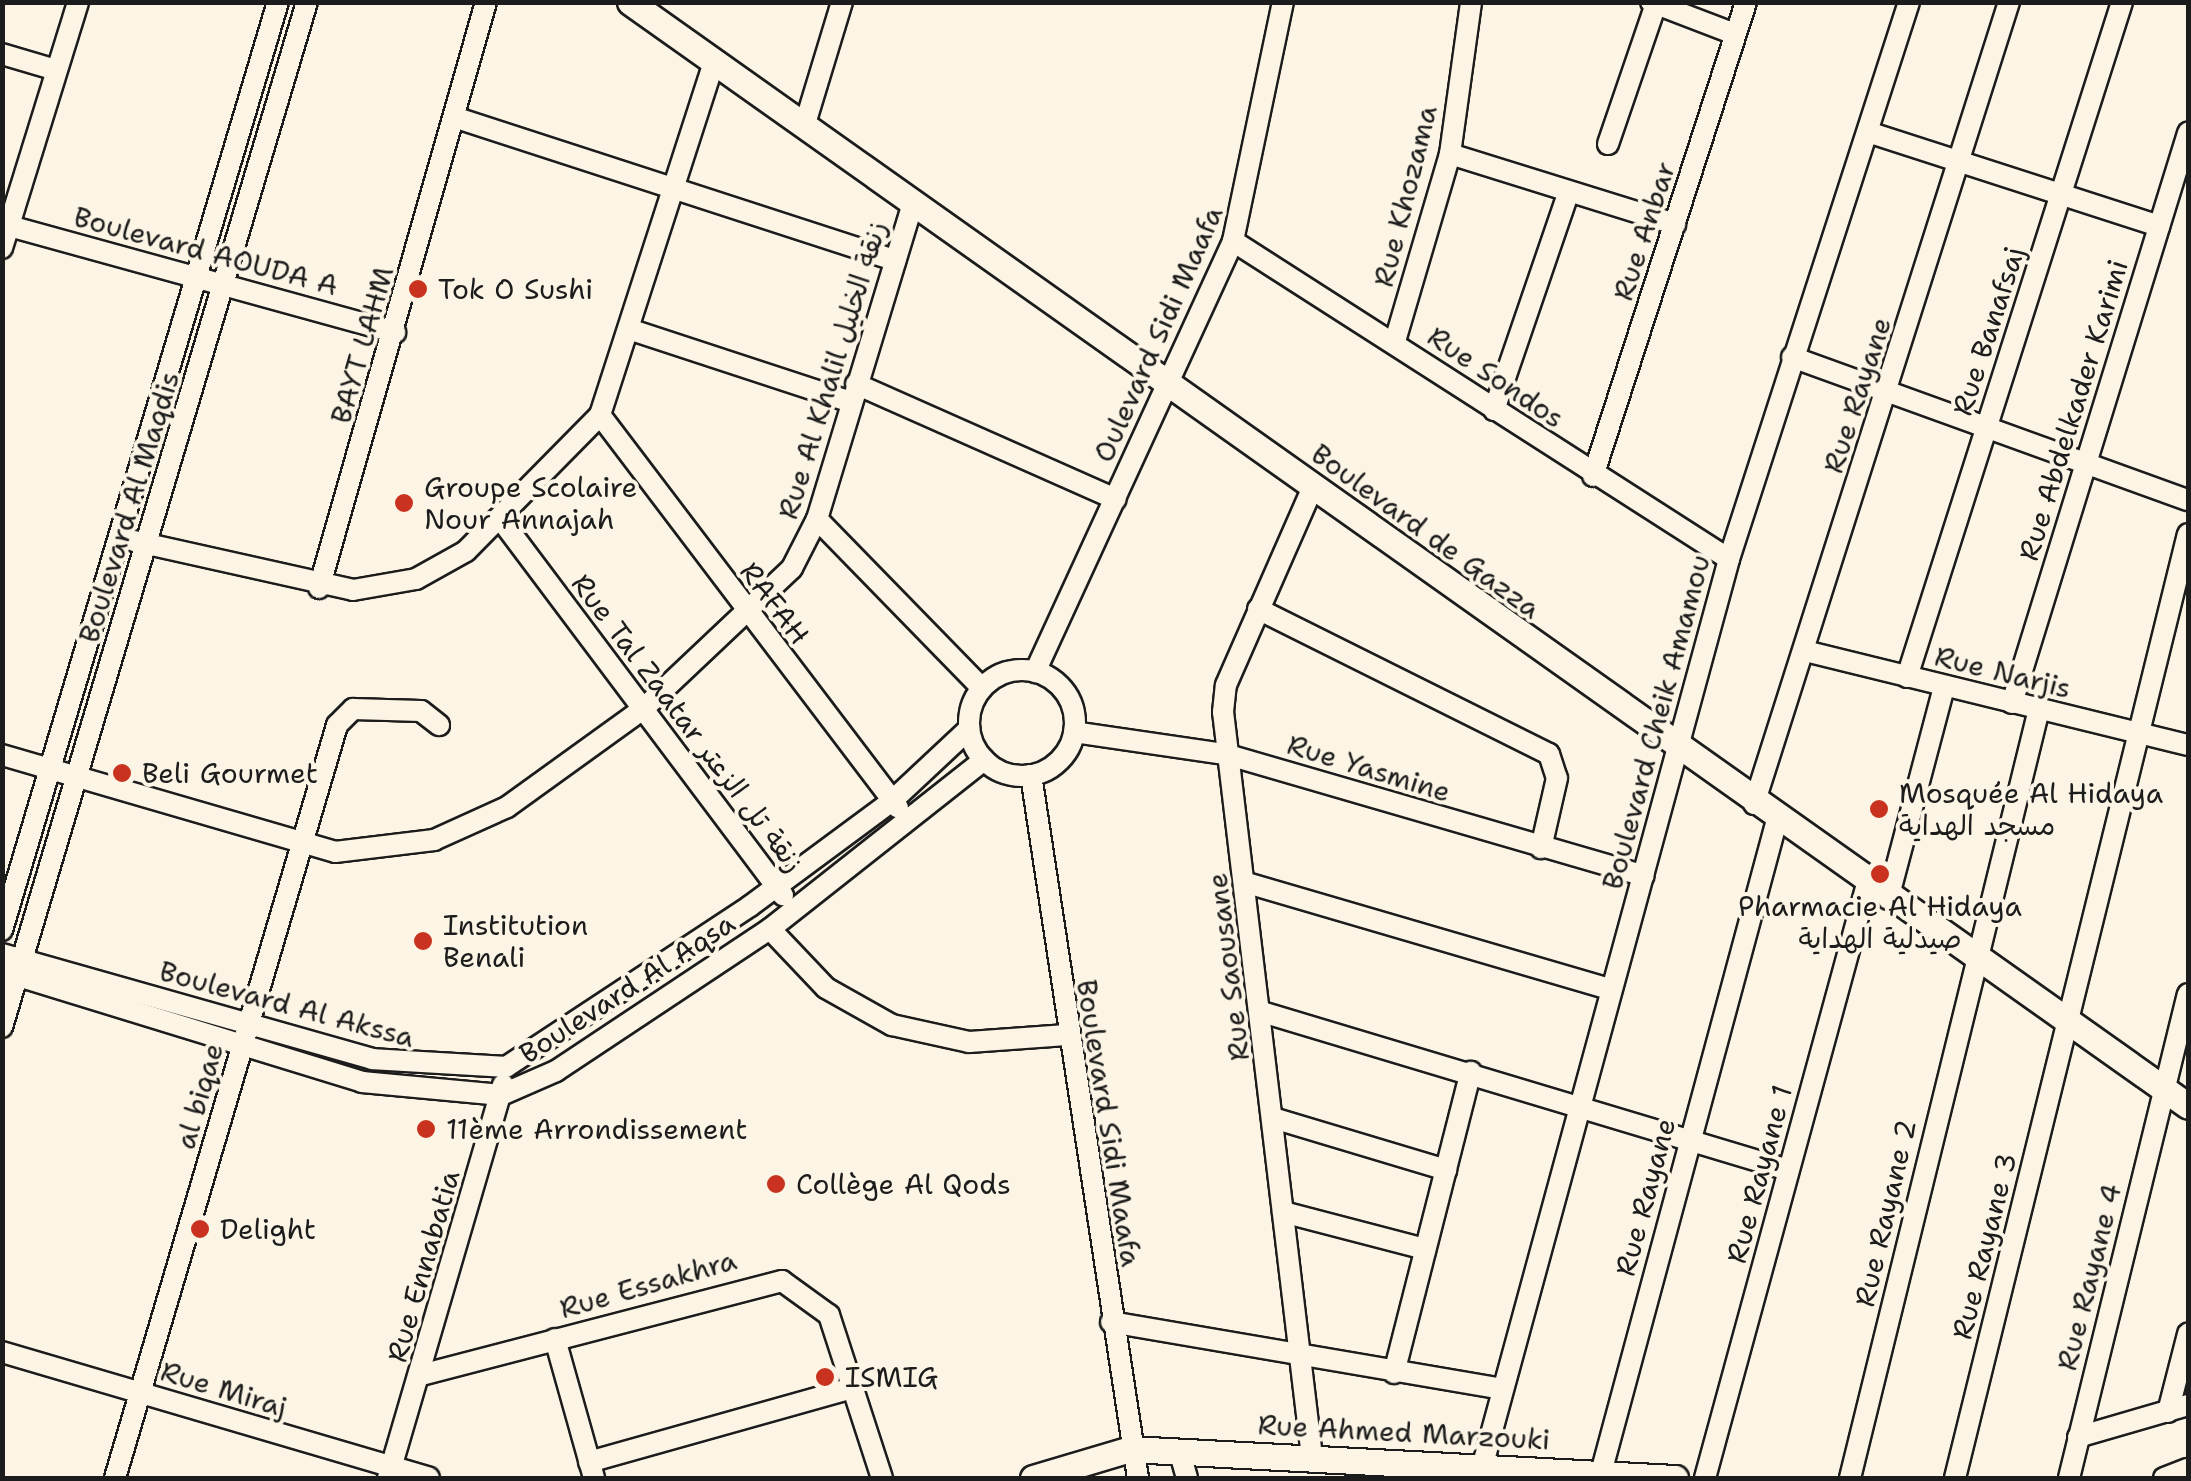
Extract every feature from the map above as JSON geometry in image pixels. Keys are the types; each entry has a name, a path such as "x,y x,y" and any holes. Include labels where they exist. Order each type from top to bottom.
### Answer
{"main road":[{"name":"Boulevard de Gazza","path":"642,6 714,63 1877,892 2067,1027 2188,1106"},
{"name":"Rue Ahmed Marzouki","path":"1033,1478 1130,1449 1312,1457 1345,1470 1484,1464 1532,1474 1675,1478"}],"street":[{"path":"2,248 78,2"},
{"name":"Boulevard Al Maqdis","path":"2,930 278,2"},
{"name":"Boulevard Al Maqdis","path":"2,1027 11,965 78,777 307,2"},
{"name":"BAYT LAHM","path":"319,588 486,2"},
{"path":"804,127 842,2"},
{"name":"Oulevard Sidi Maafa","path":"1035,672 1233,240 1282,2"},
{"name":"Rue Khozama","path":"1395,342 1450,154 1471,2"},
{"name":"Rue Anbar","path":"1593,476 1746,2"},
{"name":"Boulevard Cheik Amamou","path":"1484,1464 1729,559 1910,2"},
{"name":"Rue Rayane","path":"1754,804 1963,162 2009,2"},
{"name":"Rue Banafsaj","path":"1907,678 2122,2"},
{"path":"1608,144 1654,4 1735,34"},
{"path":"2,54 56,70"},
{"path":"121,537 319,588 416,579 502,520 600,415 632,330 714,63"},
{"path":"454,117 895,260"},
{"path":"1868,132 2159,226"},
{"name":"Rue Abdelkader Karimi","path":"2012,703 2188,133"},
{"path":"1450,154 1676,224"},
{"path":"1494,410 1569,191"},
{"name":"Rue Al Khalil زنقة الخليل","path":"2,755 304,843 382,851 454,833 507,807 643,709 749,615 792,568 817,518 913,204"},
{"name":"Boulevard AOUDA A","path":"6,225 395,332"},
{"name":"Rue Sondos","path":"1233,240 1395,342 1593,476 1729,559"},
{"path":"632,330 854,393 1116,499"},
{"path":"1792,357 1986,422 2188,500"},
{"name":"RAFAH","path":"600,415 908,823"},
{"name":"Rue Saousane","path":"1312,487 1226,685 1225,754 1247,883 1312,1457"},
{"path":"817,518 982,688"},
{"name":"Rue Tal Zaatar زنقة تل الزعتر","path":"502,520 793,910"},
{"name":"Rue Rayane 3","path":"1955,1478 2188,534"},
{"path":"1258,609 1549,754 1557,778 1540,848"},
{"name":"Rue Narjis","path":"1804,650 2188,745"},
{"path":"506,1068 776,886 893,800 969,729 982,688 1006,672 1035,672 1066,694 1074,732 1056,763 1030,775 984,760 969,729"},
{"name":"Rue Rayane 1","path":"1705,1478 1788,1170 1944,687"},
{"name":"Rue Rayane 2","path":"1850,1478 2039,709"},
{"name":"al biqae","path":"115,1478 248,1026 346,712 421,711 440,726"},
{"name":"Rue Yasmine","path":"1074,732 1225,754 1644,876"},
{"name":"Boulevard Al Aqsa","path":"11,965 242,1047 396,1090 501,1095 556,1071 770,930 984,760"},
{"name":"Boulevard Sidi Maafa","path":"1030,775 1130,1449 1138,1478"},
{"name":"Rue Rayane","path":"1615,1476 1688,1137 1777,820"},
{"path":"1247,883 1610,989"},
{"path":"770,930 826,988 892,1025 968,1042 1067,1035"},
{"name":"Boulevard Al Akssa","path":"11,965 388,1062 506,1068"},
{"name":"Rue Rayane 4","path":"2069,1478 2188,994"},
{"path":"1262,1012 1580,1102 1788,1170"},
{"name":"Rue Ennabatia","path":"390,1473 506,1068"},
{"path":"1394,1372 1471,1072"},
{"path":"1274,1118 1446,1170"},
{"path":"1283,1212 1425,1250"},
{"name":"Rue Essakhra","path":"421,1375 782,1281 829,1315 882,1478"},
{"path":"1111,1322 1502,1389"},
{"path":"2078,1436 2178,1409 2188,1334"},
{"path":"555,1339 591,1470 855,1387"},
{"name":"Rue Miraj","path":"2,1352 141,1392 390,1473 429,1478"},
{"path":"1179,1450 1187,1478"},
{"path":"2164,1478 2188,1468"}],"place":[{"name":"Tok O Sushi","path":"418,289"},
{"name":"Groupe Scolaire Nour Annajah","path":"404,503"},
{"name":"Beli Gourmet","path":"122,773"},
{"name":"Mosquée Al Hidaya مسجد الهداية","path":"1879,809"},
{"name":"Pharmacie Al Hidaya صيدلية الهداية","path":"1880,874"},
{"name":"Institution Benali","path":"423,941"},
{"name":"11ème Arrondissement","path":"426,1129"},
{"name":"Collège Al Qods","path":"776,1184"},
{"name":"Delight","path":"200,1229"},
{"name":"ISMIG","path":"825,1377"}]}
